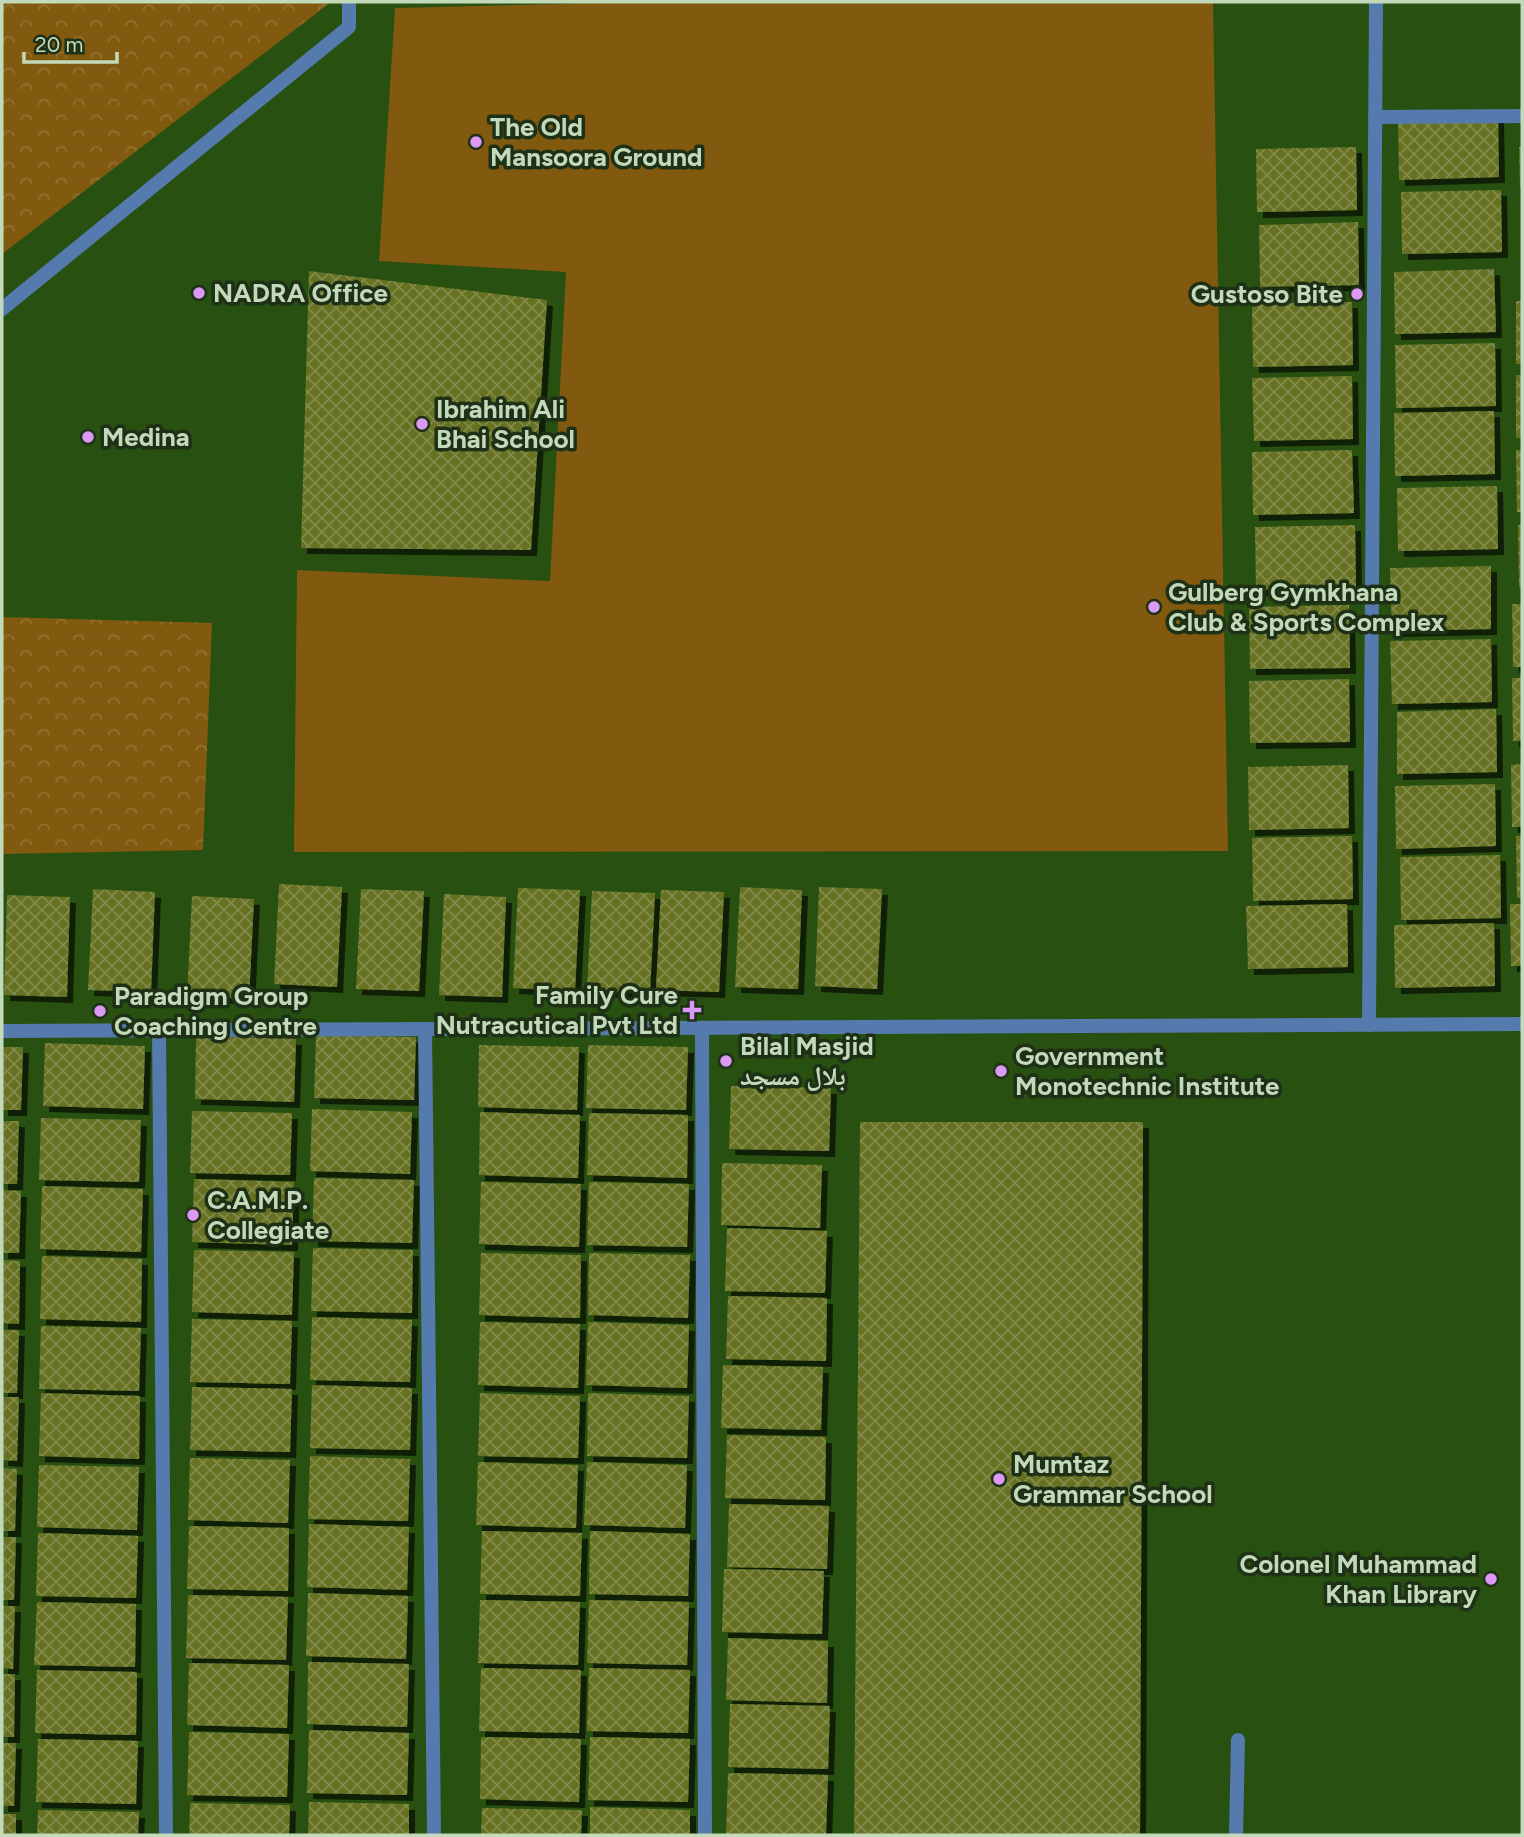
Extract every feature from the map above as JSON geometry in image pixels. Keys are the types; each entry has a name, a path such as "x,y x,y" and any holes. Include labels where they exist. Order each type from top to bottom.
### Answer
{"street":[{"path":"2,309 349,27 349,2"},
{"path":"1368,1025 1376,2"},
{"path":"1375,117 1522,116"},
{"path":"2,1031 1522,1024"},
{"path":"702,1028 705,1835"},
{"path":"425,1029 434,1835"},
{"path":"159,1031 166,1835"},
{"path":"1236,1835 1238,1740"}],"green space":[{"path":"2,2 331,2 2,254"},
{"path":"644,2 1213,2 1228,851 294,852 297,570 550,581 566,272 379,261 395,8"},
{"path":"2,617 212,623 203,850 2,854"}],"building":[{"path":"1498,114 1499,177 1399,180 1398,117"},
{"path":"1356,147 1357,210 1257,212 1256,149"},
{"path":"1519,147 1522,147 1522,187 1520,187"},
{"path":"1501,190 1502,252 1402,254 1401,192"},
{"path":"1358,222 1359,285 1260,287 1259,225"},
{"path":"1494,269 1496,332 1395,334 1394,272"},
{"name":"Ibrahim Ali Bhai School","path":"309,271 547,300 531,550 301,548"},
{"path":"1516,301 1522,301 1522,364 1516,364"},
{"path":"1352,302 1353,365 1253,367 1252,304"},
{"path":"1495,343 1496,406 1396,408 1395,345"},
{"path":"1516,375 1522,375 1522,438 1516,438"},
{"path":"1352,376 1353,439 1254,441 1252,378"},
{"path":"1494,411 1495,474 1395,476 1394,413"},
{"path":"1352,450 1354,513 1253,515 1252,452"},
{"path":"1516,450 1522,450 1522,512 1517,512"},
{"path":"1497,486 1498,549 1398,551 1397,488"},
{"path":"1355,525 1356,588 1256,590 1255,527"},
{"path":"1518,525 1522,525 1522,587 1519,587"},
{"path":"1491,566 1491,629 1392,631 1390,568"},
{"path":"1512,604 1522,604 1522,667 1513,667"},
{"path":"1349,605 1350,668 1250,669 1249,607"},
{"path":"1491,639 1492,702 1392,704 1390,641"},
{"path":"1512,678 1522,678 1522,741 1513,741"},
{"path":"1349,679 1350,742 1250,743 1249,681"},
{"path":"1496,709 1497,772 1397,774 1397,712"},
{"path":"1522,764 1522,827 1512,827 1511,765"},
{"path":"1348,765 1349,828 1249,830 1248,767"},
{"path":"1495,784 1496,846 1396,849 1395,786"},
{"path":"1352,836 1353,899 1253,901 1252,838"},
{"path":"1516,836 1522,836 1522,898 1517,898"},
{"path":"1500,855 1501,918 1401,920 1400,857"},
{"path":"279,884 342,887 337,987 274,984"},
{"path":"740,887 802,890 798,989 735,987"},
{"path":"819,887 882,889 877,989 815,986"},
{"path":"518,888 580,890 575,991 513,988"},
{"path":"93,889 155,892 151,992 88,990"},
{"path":"361,889 424,891 419,991 356,989"},
{"path":"661,890 724,892 719,992 656,990"},
{"path":"592,891 655,893 650,993 587,991"},
{"path":"444,894 506,897 502,997 439,995"},
{"path":"7,895 70,897 67,997 4,995"},
{"path":"192,896 254,899 249,999 187,996"},
{"path":"1347,904 1348,967 1248,969 1246,906"},
{"path":"1510,904 1522,904 1522,966 1511,966"},
{"path":"1494,923 1495,986 1395,988 1394,925"},
{"path":"316,1035 416,1037 414,1100 314,1098"},
{"path":"196,1036 296,1039 294,1102 195,1099"},
{"path":"45,1043 145,1046 143,1109 43,1106"},
{"path":"479,1045 579,1047 577,1110 478,1107"},
{"path":"588,1045 688,1047 686,1110 586,1108"},
{"path":"2,1047 23,1047 21,1110 2,1110"},
{"path":"731,1086 831,1088 829,1151 729,1149"},
{"path":"312,1109 412,1112 410,1174 310,1171"},
{"path":"192,1111 292,1113 290,1175 190,1173"},
{"path":"480,1112 580,1115 578,1178 479,1175"},
{"path":"589,1113 688,1115 687,1178 587,1175"},
{"path":"41,1118 141,1120 139,1182 39,1180"},
{"path":"2,1121 19,1121 17,1184 2,1184"},
{"name":"Mumtaz Grammar School","path":"860,1122 1143,1122 1140,1835 854,1835"},
{"path":"722,1163 822,1165 820,1228 721,1225"},
{"path":"314,1178 414,1180 412,1243 312,1241"},
{"path":"194,1179 294,1182 292,1245 192,1242"},
{"path":"481,1182 581,1184 579,1247 479,1244"},
{"path":"589,1182 689,1184 687,1247 587,1245"},
{"path":"42,1186 143,1189 141,1252 40,1249"},
{"path":"2,1190 21,1191 19,1253 2,1253"},
{"path":"727,1228 827,1231 825,1293 725,1291"},
{"path":"313,1248 413,1250 412,1313 311,1311"},
{"path":"194,1250 294,1252 292,1315 192,1312"},
{"path":"481,1253 581,1255 580,1318 479,1315"},
{"path":"589,1253 690,1255 688,1318 588,1315"},
{"path":"42,1256 142,1259 141,1322 40,1319"},
{"path":"2,1260 20,1261 19,1324 2,1323"},
{"path":"728,1296 827,1298 826,1361 726,1359"},
{"path":"312,1317 412,1320 410,1382 310,1380"},
{"path":"192,1319 292,1321 290,1384 190,1382"},
{"path":"480,1322 580,1324 578,1388 478,1385"},
{"path":"588,1322 689,1325 687,1388 586,1385"},
{"path":"41,1326 141,1328 139,1391 39,1389"},
{"path":"2,1330 19,1330 17,1393 2,1393"},
{"path":"723,1365 823,1367 821,1430 721,1428"},
{"path":"312,1385 412,1388 410,1450 310,1448"},
{"path":"192,1387 292,1389 290,1452 190,1450"},
{"path":"41,1393 140,1396 139,1459 39,1456"},
{"path":"480,1393 580,1396 578,1458 478,1456"},
{"path":"588,1393 689,1396 687,1458 587,1456"},
{"path":"2,1397 19,1397 17,1461 2,1460"},
{"path":"727,1435 826,1437 825,1500 725,1498"},
{"path":"310,1456 410,1459 408,1521 308,1519"},
{"path":"190,1458 290,1460 288,1523 188,1520"},
{"path":"478,1462 578,1465 576,1528 476,1525"},
{"path":"587,1462 687,1465 685,1528 584,1525"},
{"path":"39,1465 139,1467 137,1530 37,1527"},
{"path":"2,1468 17,1469 15,1531 2,1531"},
{"path":"729,1504 829,1506 827,1569 727,1567"},
{"path":"309,1524 409,1527 407,1590 307,1587"},
{"path":"189,1526 289,1528 288,1591 187,1589"},
{"path":"482,1531 582,1533 580,1596 480,1594"},
{"path":"590,1531 690,1534 688,1596 589,1594"},
{"path":"38,1533 138,1536 136,1598 36,1596"},
{"path":"2,1537 16,1537 14,1600 2,1600"},
{"path":"724,1569 824,1571 822,1634 722,1632"},
{"path":"308,1593 408,1596 406,1659 306,1656"},
{"path":"188,1595 288,1597 286,1660 186,1658"},
{"path":"480,1600 580,1602 578,1665 478,1663"},
{"path":"589,1600 689,1602 687,1665 587,1663"},
{"path":"37,1602 136,1604 135,1667 34,1665"},
{"path":"2,1606 15,1606 13,1669 2,1668"},
{"path":"728,1638 828,1641 827,1703 726,1700"},
{"path":"308,1662 409,1664 407,1727 307,1724"},
{"path":"189,1663 289,1665 287,1728 187,1725"},
{"path":"481,1668 581,1670 579,1733 479,1731"},
{"path":"589,1668 690,1670 688,1733 587,1731"},
{"path":"37,1670 137,1672 136,1735 35,1733"},
{"path":"2,1674 15,1674 14,1737 2,1737"},
{"path":"730,1704 830,1706 828,1769 728,1767"},
{"path":"309,1730 409,1733 407,1795 307,1793"},
{"path":"189,1732 289,1734 287,1797 187,1795"},
{"path":"481,1737 581,1739 579,1802 480,1799"},
{"path":"590,1737 690,1739 688,1802 588,1800"},
{"path":"38,1739 138,1741 136,1804 36,1802"},
{"path":"2,1743 16,1743 14,1806 2,1806"},
{"path":"728,1773 828,1775 826,1835 726,1835"},
{"path":"309,1802 409,1804 409,1835 308,1835"},
{"path":"190,1803 290,1805 289,1835 189,1835"},
{"path":"590,1807 690,1810 690,1835 590,1835"},
{"path":"482,1808 582,1810 581,1835 481,1835"},
{"path":"38,1810 139,1812 138,1835 37,1835"},
{"path":"2,1814 16,1814 16,1835 2,1835"}],"place":[{"name":"The Old Mansoora Ground","path":"476,142"},
{"name":"NADRA Office","path":"199,293"},
{"name":"Gustoso Bite","path":"1357,294"},
{"name":"Ibrahim Ali Bhai School","path":"422,424"},
{"name":"Medina","path":"88,437"},
{"name":"Gulberg Gymkhana Club & Sports Complex","path":"1154,607"},
{"name":"Family Cure Nutracutical Pvt Ltd","path":"692,1010"},
{"name":"Paradigm Group Coaching Centre","path":"100,1011"},
{"name":"Bilal Masjid بلال مسجد","path":"726,1061"},
{"name":"Government Monotechnic Institute","path":"1001,1071"},
{"name":"C.A.M.P. Collegiate","path":"193,1215"},
{"name":"Mumtaz Grammar School","path":"999,1479"},
{"name":"Colonel Muhammad Khan Library","path":"1491,1579"}]}
